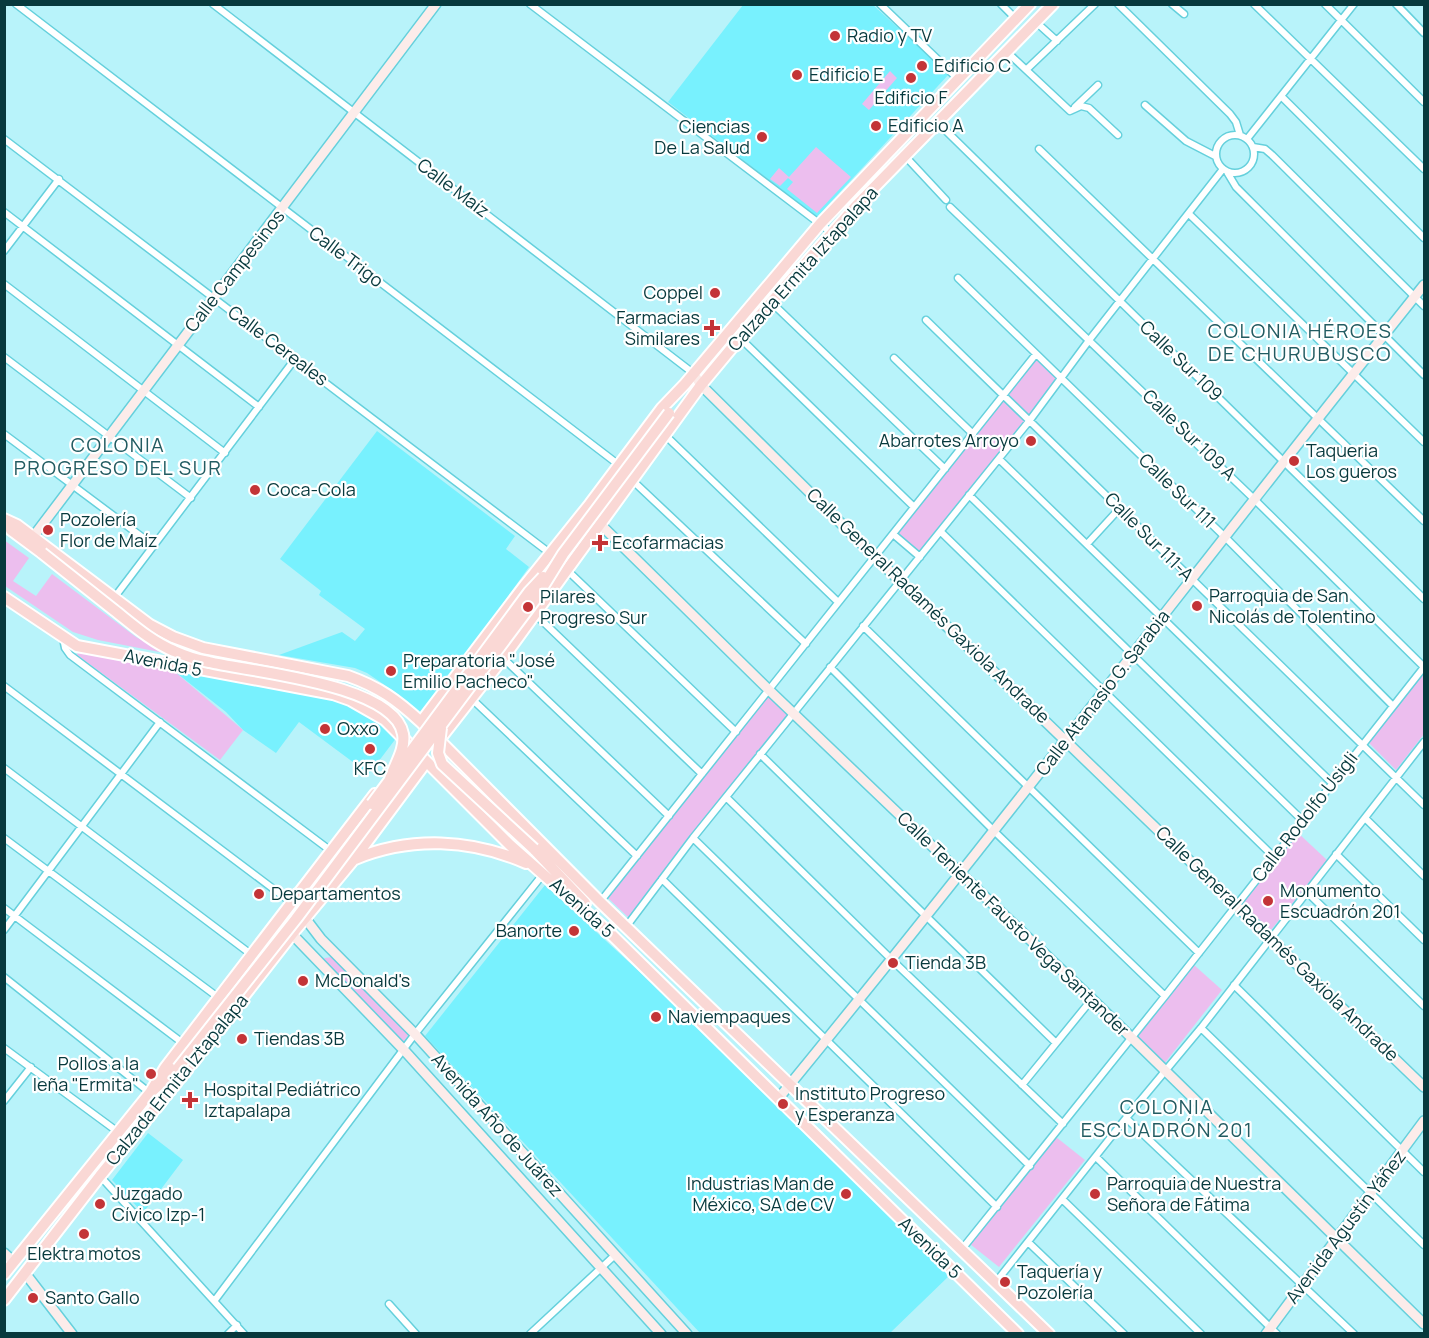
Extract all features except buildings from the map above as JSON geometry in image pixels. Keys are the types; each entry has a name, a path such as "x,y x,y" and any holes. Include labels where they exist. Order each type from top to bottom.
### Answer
{"main road":[{"name":"Calzada Ermita Iztapalapa","path":"150,1093 178,1068 296,920 534,601 563,555 669,413 693,373 820,224 1030,4"},
{"name":"Calzada Ermita Iztapalapa","path":"439,740 535,615 701,385 740,338 855,207 1053,4"},
{"path":"845,197 855,207"},
{"path":"798,250 808,259"},
{"name":"Calzada Ermita Iztapalapa","path":"421,722 662,408 685,384"},
{"path":"6,520 11,530 145,634 174,651 209,663 326,684 356,694 381,707 399,723 404,736 402,750 389,782"},
{"name":"Avenida 5","path":"6,520 33,537 150,625 173,637 196,646 348,676 396,699 600,902 1049,1334"},
{"name":"Calzada Ermita Iztapalapa","path":"305,918 306,903 346,841 529,592 543,577 578,554"},
{"name":"Avenida 5","path":"4,597 77,646 333,694 350,700 385,720 510,845 593,916 1018,1334"},
{"path":"442,694 447,706 453,710 468,704"},
{"path":"447,717 438,742 438,756 442,764 534,849 577,893 593,916"},
{"name":"Calzada Ermita Iztapalapa","path":"4,1274 150,1093 184,1044 410,746"},
{"name":"Calzada Ermita Iztapalapa","path":"4,1300 292,934 354,859 426,762"},
{"path":"376,793 389,792 393,797 394,805"},
{"path":"354,859 403,846 424,843 454,844 500,853 543,872"}],"street":[{"name":"Calle Trigo","path":"16,4 619,465"},
{"name":"Calle Maíz","path":"213,4 693,373"},
{"name":"Calle Campesinos","path":"33,537 356,113 436,4"},
{"path":"530,4 831,233"},
{"path":"880,4 958,79"},
{"path":"1001,4 1016,19"},
{"path":"1026,70 1095,4"},
{"path":"1118,4 1230,114 1236,122 1240,135"},
{"path":"1172,4 1184,14"},
{"path":"1254,4 1425,169"},
{"path":"1324,4 1425,102"},
{"path":"1247,139 1354,4"},
{"path":"1396,4 1425,33"},
{"path":"1036,22 1057,41"},
{"path":"1006,51 1070,111"},
{"path":"1070,111 1098,86"},
{"path":"1282,97 1425,237"},
{"path":"1145,105 1186,141 1215,156 1236,187 1425,375"},
{"path":"1070,111 1082,106 1089,108 1118,135"},
{"name":"Calle Sur 109","path":"937,122 1425,599"},
{"path":"1215,156 1220,142 1233,134 1247,139 1253,147 1255,155 1248,168 1235,174 1225,171"},
{"name":"Calle Cereales","path":"4,139 551,555"},
{"path":"1253,147 1265,149 1272,155 1425,306"},
{"path":"1039,149 1425,521"},
{"name":"Calle Sur 109 A","path":"905,156 948,203 1425,667"},
{"path":"626,927 760,753 999,459 1089,339 1225,171"},
{"path":"4,251 59,179"},
{"path":"4,212 259,407"},
{"path":"1189,214 1425,442"},
{"name":"Calle Sur 111","path":"958,278 1226,538 1393,706"},
{"path":"4,284 225,453"},
{"name":"Calle Atanasio G. Sarabia","path":"778,1099 892,960 1425,285"},
{"path":"771,302 945,469"},
{"name":"Calle Sur 111-A","path":"926,320 1425,805"},
{"path":"740,338 914,507"},
{"path":"600,902 1036,354"},
{"path":"4,357 191,498"},
{"path":"894,358 973,434"},
{"path":"114,598 295,359"},
{"name":"Calle General Radamés Gaxiola Andrade","path":"693,373 701,385 875,557 1425,1087"},
{"path":"4,434 154,546"},
{"path":"665,435 838,602"},
{"path":"999,459 1332,783"},
{"path":"632,480 806,644"},
{"path":"969,495 1302,820"},
{"path":"1087,544 1120,508"},
{"name":"Calle Teniente Fausto Vega Santander","path":"600,524 1425,1324"},
{"path":"940,532 1274,857"},
{"path":"893,534 920,556"},
{"path":"567,570 736,732"},
{"path":"535,615 702,774"},
{"path":"863,626 1199,953"},
{"path":"63,637 65,648 70,654 331,851"},
{"path":"503,658 669,816"},
{"path":"830,667 994,831 1165,996"},
{"name":"Calle Rodolfo Usigli","path":"962,1249 1425,667"},
{"path":"4,686 292,904"},
{"path":"468,704 637,856"},
{"path":"4,930 160,722"},
{"path":"996,1282 1126,1118 1201,1028 1425,742"},
{"path":"760,753 1056,1043"},
{"path":"4,768 252,955"},
{"path":"726,796 1063,1124"},
{"path":"1365,818 1425,876"},
{"path":"4,838 219,998"},
{"path":"693,838 1030,1166"},
{"path":"1336,854 1425,940"},
{"path":"215,1300 414,1034 543,872"},
{"path":"662,879 997,1207"},
{"path":"1306,892 1425,1006"},
{"path":"4,908 184,1044"},
{"name":"Avenida Año de Juárez","path":"305,918 321,939 414,1034 687,1334"},
{"name":"Avenida Año de Juárez","path":"292,934 403,1049 661,1334"},
{"path":"310,951 321,939"},
{"path":"4,978 150,1093"},
{"path":"1234,985 1425,1172"},
{"path":"1022,1085 1092,999"},
{"path":"1201,1028 1425,1245"},
{"path":"4,1048 118,1132"},
{"path":"4,1101 31,1067"},
{"path":"448,1100 462,1088"},
{"path":"1126,1118 1354,1334"},
{"name":"Avenida Agustín Yáñez","path":"1272,1331 1425,1121"},
{"path":"1096,1157 1272,1331"},
{"path":"100,1176 244,1334"},
{"path":"1062,1199 1201,1334"},
{"path":"1029,1242 1124,1334"},
{"path":"4,1253 14,1262"},
{"path":"530,1334 615,1255"},
{"path":"25,1273 72,1334"},
{"path":"389,1304 416,1334"},
{"path":"228,1334 237,1325"}],"shaded area":[{"path":"743,5 873,5 949,74 817,217 668,102"},
{"path":"890,71 897,78 869,110 862,104"},
{"path":"816,147 851,177 817,213 787,189 793,182 788,178 780,186 770,179 779,168 789,177"},
{"path":"1036,359 1057,377 1030,420 975,489 918,553 897,535"},
{"path":"377,431 515,536 506,549 529,567 425,712 419,713 395,692 367,673 355,668 279,655 342,632 355,641 365,629 319,595 321,591 280,559"},
{"path":"4,540 29,558 13,581 36,596 52,574 136,637 180,656 98,640 73,632 5,586"},
{"path":"78,652 174,671 243,730 220,760 77,655"},
{"path":"1424,670 1424,734 1396,770 1368,742"},
{"path":"174,671 234,680 347,703 367,711 397,737 369,774 299,722 276,753 243,730 226,712"},
{"path":"767,694 788,714 693,834 630,919 608,898"},
{"path":"1296,831 1327,860 1271,930 1240,903"},
{"path":"545,885 653,984 950,1275 890,1333 700,1333 425,1036"},
{"path":"332,957 410,1033 401,1045 319,959"},
{"path":"1194,965 1222,990 1164,1064 1136,1037"},
{"path":"148,1133 183,1160 143,1213 112,1180"},
{"path":"1056,1137 1085,1160 999,1267 970,1244"}],"place":[{"name":"Radio y TV","path":"835,36"},
{"name":"Edificio C","path":"922,66"},
{"name":"Edificio E","path":"797,75"},
{"name":"Edificio F","path":"911,78"},
{"name":"Edificio A","path":"876,126"},
{"name":"Ciencias De La Salud","path":"762,137"},
{"name":"Coppel","path":"715,293"},
{"name":"Farmacias Similares","path":"712,328"},
{"name":"Abarrotes Arroyo","path":"1031,441"},
{"name":"Taqueria Los gueros","path":"1294,461"},
{"name":"Coca-Cola","path":"255,490"},
{"name":"Pozolería Flor de Maíz","path":"48,530"},
{"name":"Ecofarmacias","path":"600,543"},
{"name":"Parroquia de San Nicolás de Tolentino","path":"1197,606"},
{"name":"Pilares Progreso Sur","path":"528,607"},
{"name":"Preparatoria \"José Emilio Pacheco\"","path":"391,671"},
{"name":"Oxxo","path":"325,729"},
{"name":"KFC","path":"370,749"},
{"name":"Departamentos","path":"259,894"},
{"name":"Monumento Escuadrón 201","path":"1268,901"},
{"name":"Banorte","path":"574,931"},
{"name":"Tienda 3B","path":"893,963"},
{"name":"McDonald's","path":"303,981"},
{"name":"Naviempaques","path":"656,1017"},
{"name":"Tiendas 3B","path":"242,1039"},
{"name":"Pollos a la leña \"Ermita\"","path":"151,1074"},
{"name":"Hospital Pediátrico Iztapalapa","path":"190,1100"},
{"name":"Instituto Progreso y Esperanza","path":"783,1104"},
{"name":"Industrias Man de México, SA de CV","path":"846,1194"},
{"name":"Parroquia de Nuestra Señora de Fátima","path":"1095,1194"},
{"name":"Juzgado Cívico Izp-1","path":"100,1204"},
{"name":"Elektra motos","path":"84,1234"},
{"name":"Taquería y Pozolería","path":"1005,1282"},
{"name":"Santo Gallo","path":"33,1298"}],"district":[{"name":"COLONIA HÉROES DE CHURUBUSCO","path":"1300,342"},
{"name":"COLONIA PROGRESO DEL SUR","path":"118,456"},
{"name":"COLONIA ESCUADRÓN 201","path":"1167,1118"}]}
